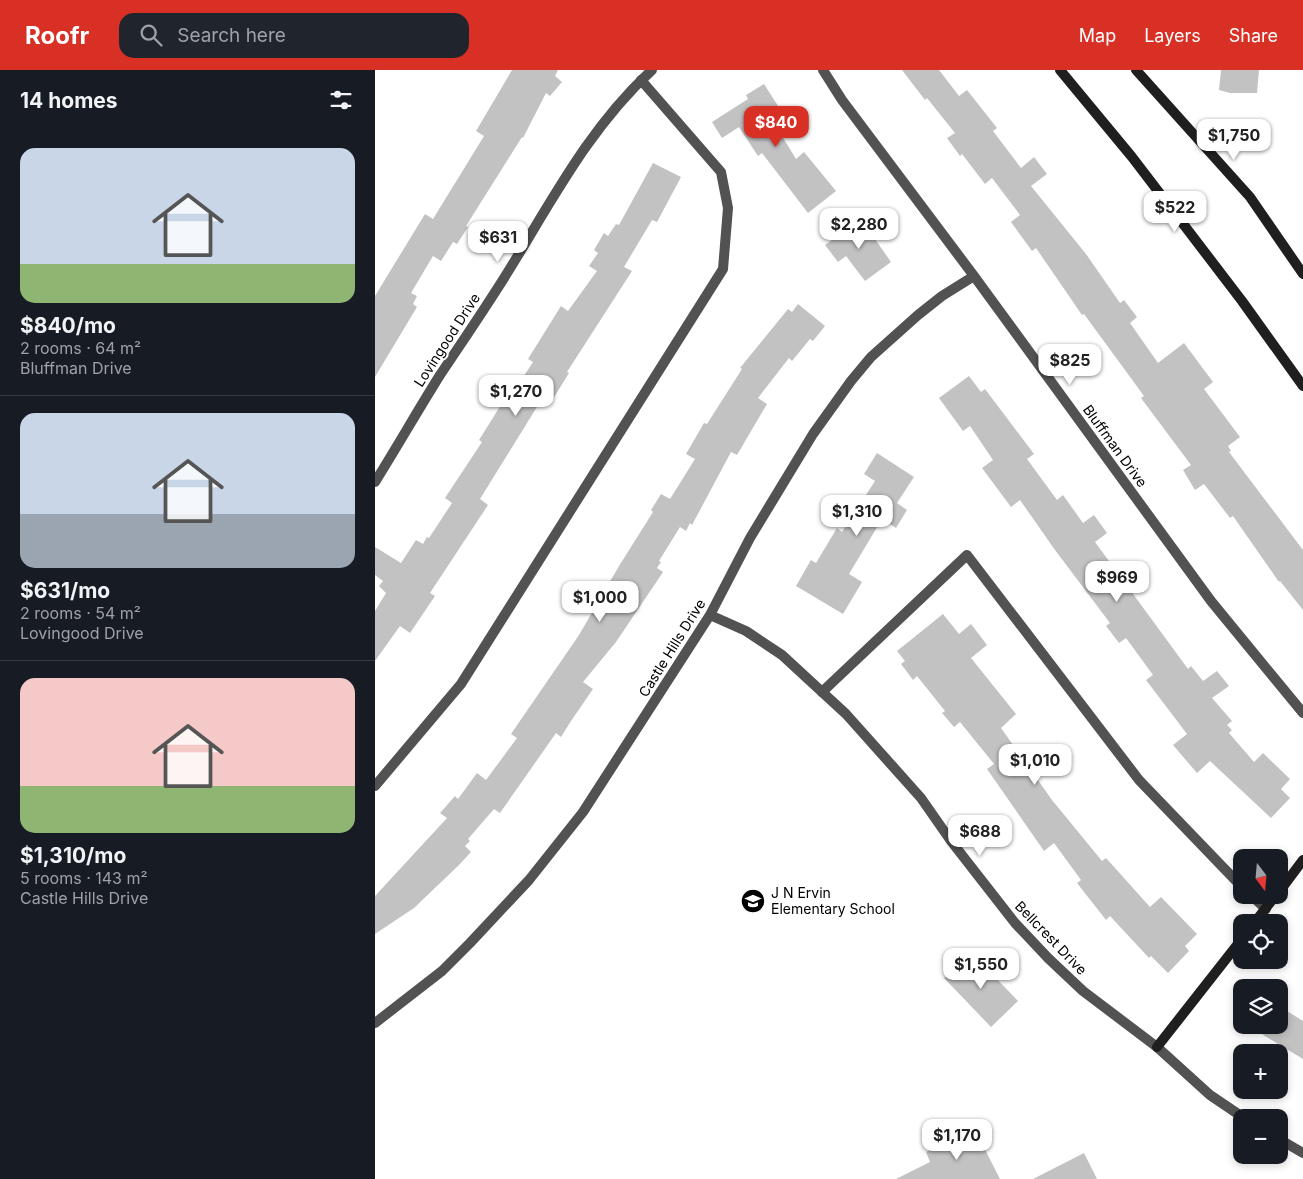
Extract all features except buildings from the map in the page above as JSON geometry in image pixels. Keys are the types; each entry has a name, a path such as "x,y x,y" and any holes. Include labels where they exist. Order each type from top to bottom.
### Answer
{"main road":[{"path":"1060,70 1132,156 1242,301 1303,386"},
{"path":"1136,70 1250,197 1303,274"},
{"path":"1288,880 1303,860"},
{"path":"1262,914 1270,904"},
{"path":"1157,1047 1233,950"}],"street":[{"name":"Lovingood Drive","path":"375,482 439,377 516,258 549,202 601,124 625,95 652,70"},
{"name":"Bluffman Drive","path":"823,70 842,100 974,276 1211,601 1303,712"},
{"path":"375,786 461,684 723,269 728,208 721,172 641,80"},
{"name":"Castle Hills Drive","path":"375,1023 442,971 529,880 583,812 709,614 750,538 813,434 851,381 871,358 918,314 974,276"},
{"path":"822,692 967,555 1139,780 1233,878"},
{"name":"Bellcrest Drive","path":"709,614 746,631 782,655 846,714 921,798 951,841 1015,923 1083,991 1157,1047 1210,1095 1233,1111"},
{"path":"1261,904 1266,909"},
{"path":"1288,1144 1303,1153"}],"place":[{"name":"J N Ervin Elementary School","path":"753,901"}]}
